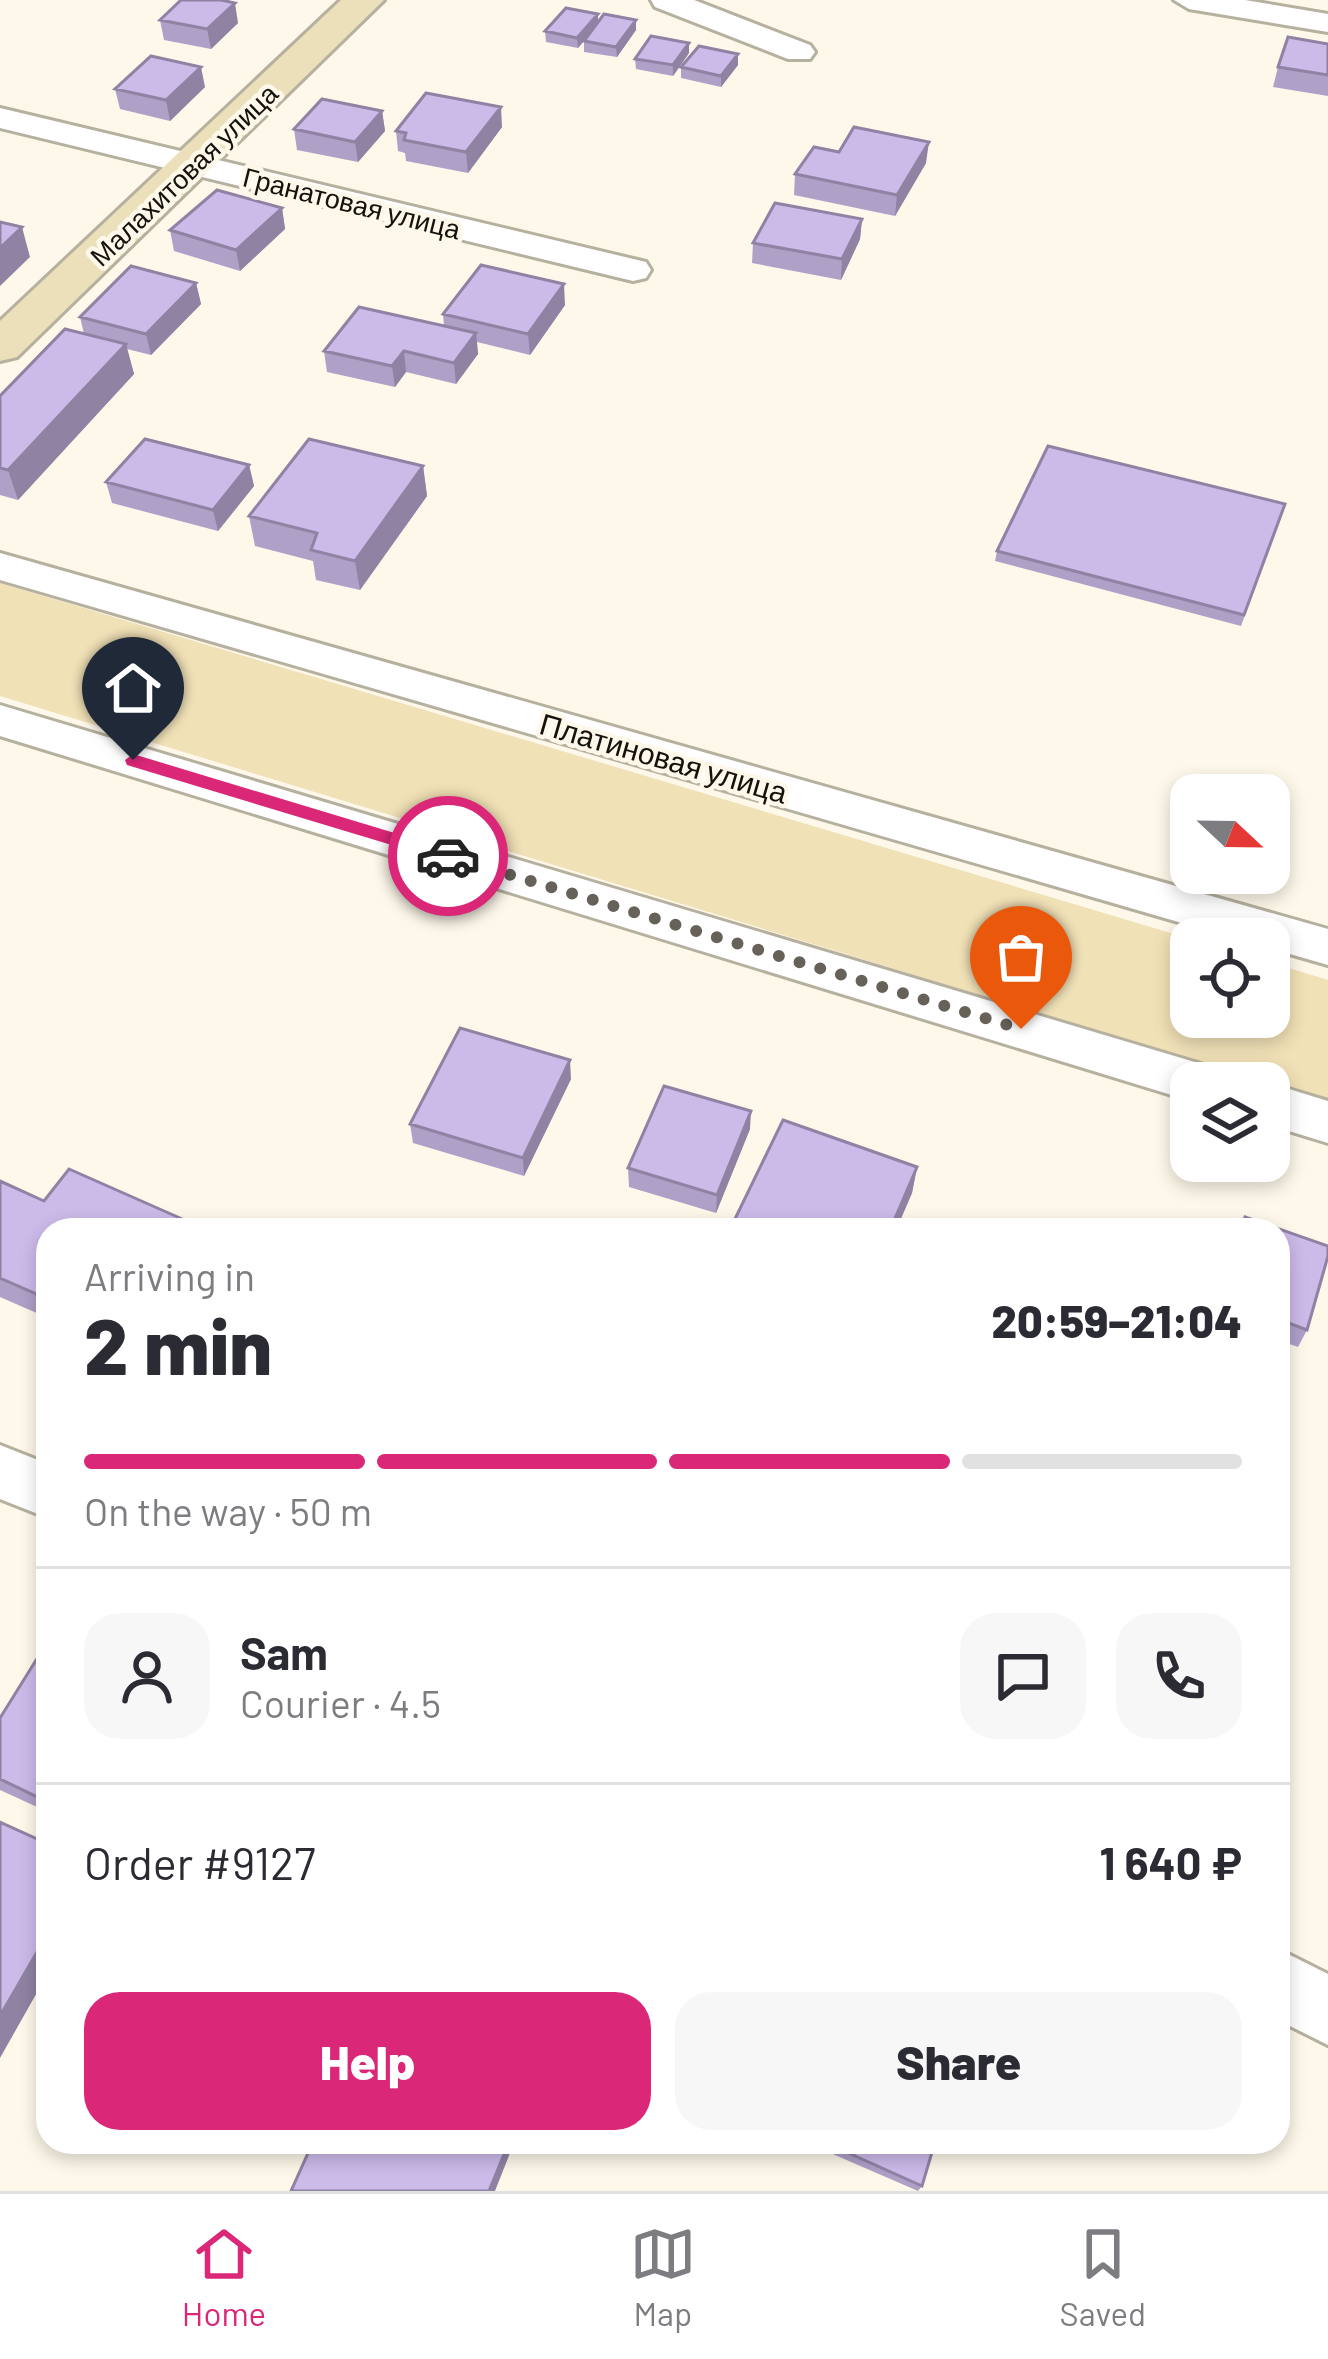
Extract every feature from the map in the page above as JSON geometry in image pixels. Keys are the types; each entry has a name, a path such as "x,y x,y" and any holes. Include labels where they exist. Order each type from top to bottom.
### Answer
{"street":[{"name":"Малахитовая улица","path":"0,347 364,0"},
{"path":"667,0 799,52"},
{"path":"1189,0 1328,23"},
{"name":"Гранатовая улица","path":"0,118 633,270"},
{"name":"Платиновая улица","path":"0,566 1328,947"},
{"path":"0,720 1170,1075"},
{"path":"1290,1110 1328,1122"},
{"path":"0,1472 36,1486"},
{"path":"1290,1990 1328,2011"}],"shaded area":[{"path":"0,583 1170,933 1170,1038 1290,1038 1290,968 1328,980 1328,1101 1290,1089 1290,1062 1200,1062 0,696"}],"building":[{"path":"181,0 235,3 207,29 160,20"},
{"path":"566,8 598,14 577,38 545,31"},
{"path":"604,14 636,20 616,47 584,41"},
{"path":"651,36 689,43 673,65 635,59"},
{"path":"1288,37 1328,44 1328,75 1278,67"},
{"path":"699,46 738,54 721,76 681,67"},
{"path":"151,56 201,67 166,100 115,89"},
{"path":"426,93 501,107 466,152 404,140 406,133 396,131"},
{"path":"322,99 382,111 355,142 294,129"},
{"path":"854,127 929,142 897,195 795,174 814,147 839,152"},
{"path":"217,190 282,208 236,250 170,230"},
{"path":"775,203 862,219 842,259 753,243"},
{"path":"0,222 22,227 0,248"},
{"path":"481,265 564,284 528,334 443,314"},
{"path":"131,266 196,283 146,334 80,317"},
{"path":"359,307 476,333 454,363 404,351 392,366 324,351"},
{"path":"65,329 126,344 8,470 0,468 0,396"},
{"path":"145,439 249,465 213,510 106,482"},
{"path":"309,439 423,466 355,561 311,550 317,533 249,516"},
{"path":"1048,446 1285,504 1244,615 997,551"},
{"path":"460,1028 570,1060 523,1158 410,1124"},
{"path":"664,1086 751,1111 717,1195 628,1168"},
{"path":"783,1120 917,1167 895,1218 735,1218"},
{"path":"69,1169 180,1218 36,1218 36,1294 0,1278 0,1181 44,1201"},
{"path":"1290,1233 1328,1246 1307,1330 1290,1324"},
{"path":"36,1660 36,1796 0,1779 0,1718"},
{"path":"0,1822 36,1838 36,1954 0,2016"},
{"path":"308,2154 504,2154 489,2191 291,2191"},
{"path":"851,2154 931,2154 922,2186"}],"way so far":[{"path":"448,856 1021,1029"}],"route":[{"path":"133,760 448,856"}]}
